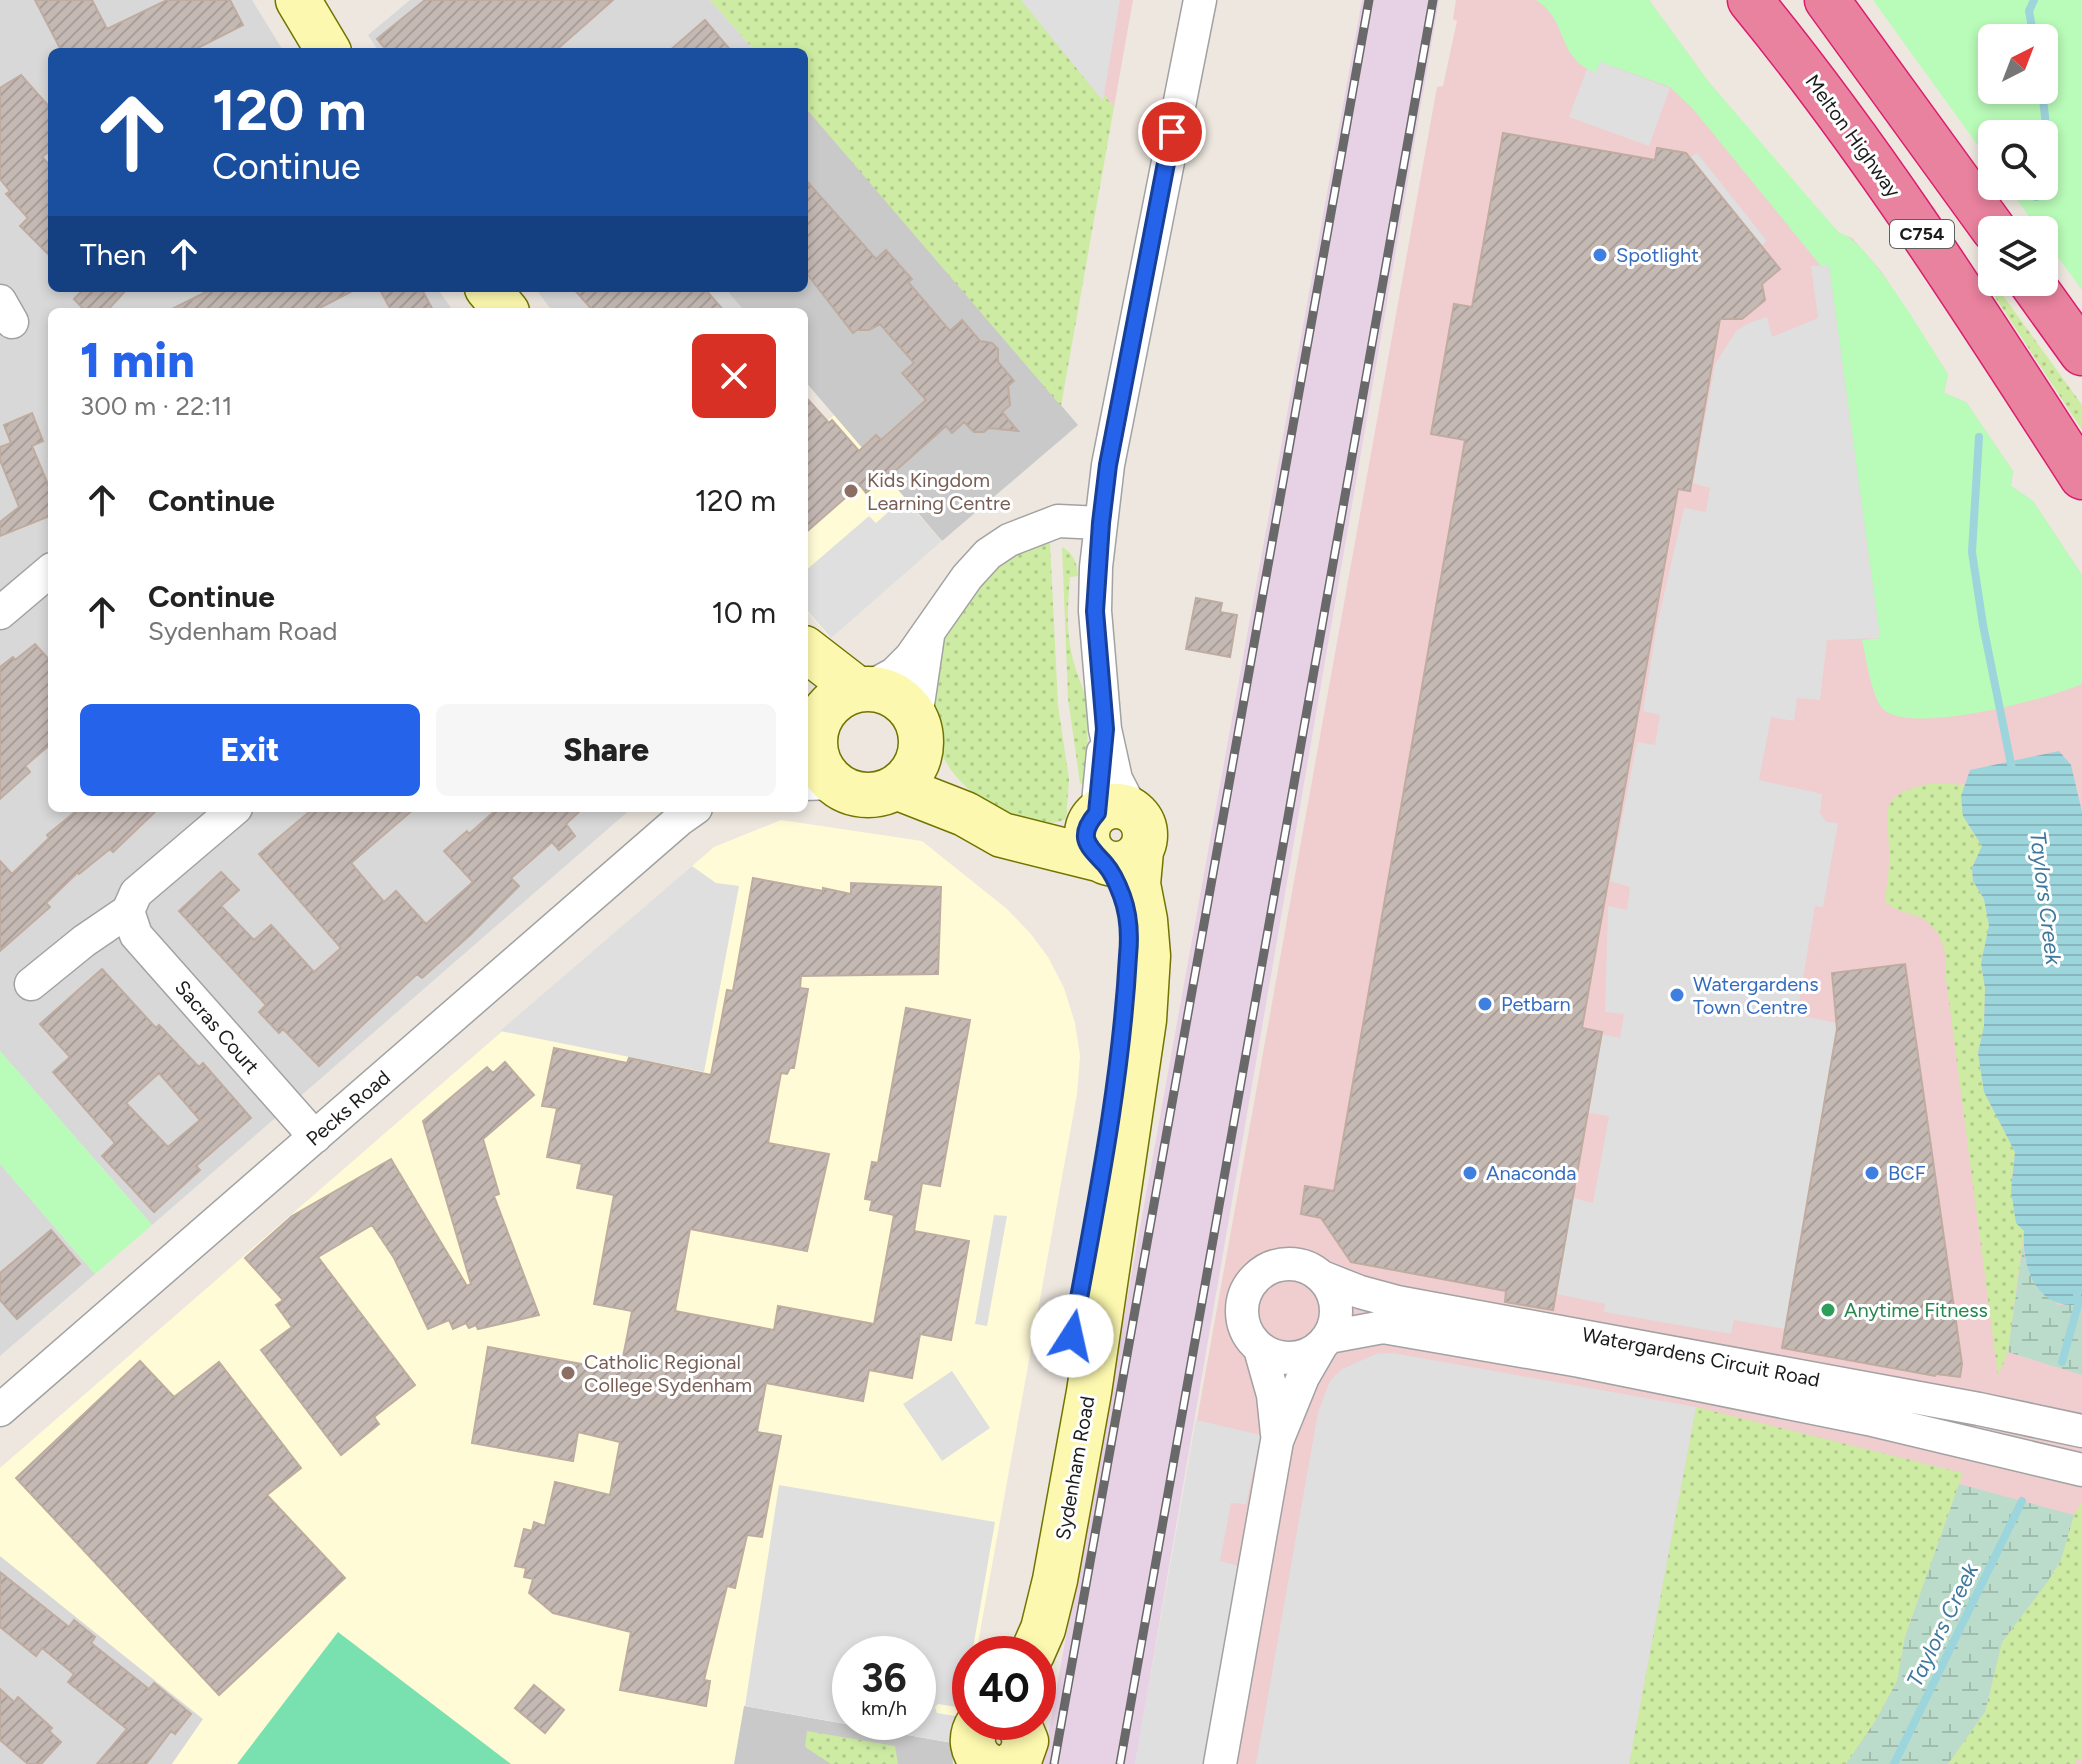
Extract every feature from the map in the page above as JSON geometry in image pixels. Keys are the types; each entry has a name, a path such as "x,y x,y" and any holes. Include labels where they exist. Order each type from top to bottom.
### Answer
{"highway":[{"name":"Melton Highway","path":"1750,0 1808,73 1881,174 2082,477"},
{"name":"C754","path":"1827,0 1984,216"},
{"path":"2041,296 2082,353"}],"street":[{"path":"298,0 327,48"},
{"path":"896,787 965,814 990,830 1026,840 1110,836 1095,611 1101,523 1120,404 1200,0"},
{"path":"490,292 504,308"},
{"path":"928,636 919,726 921,750 917,765 896,787 881,794 865,795 819,784 820,764 811,722 841,695 894,674 928,636 967,577 988,554 1009,540 1058,521 1101,523"},
{"path":"0,613 48,572"},
{"path":"808,651 862,688 896,696 919,726 931,760 965,814"},
{"path":"31,984 84,941 128,911 136,893 231,812"},
{"name":"Pecks Road","path":"0,1410 691,812"},
{"name":"Sydenham Road","path":"1040,1636 1055,1580 1075,1394 1125,1004 1129,942 1127,914 1110,836"},
{"name":"Sacras Court","path":"128,911 136,935 315,1137"},
{"path":"1220,1764 1277,1441 1295,1394 1334,1328 1336,1306 1334,1296 1322,1277 1299,1264 1270,1267 1248,1286 1241,1313 1251,1339 1260,1349 1275,1357 1291,1359 1308,1355 1325,1342"},
{"name":"Watergardens Circuit Road","path":"1322,1277 1397,1302 1979,1409 2082,1431"},
{"name":"Watergardens Circuit Road","path":"1325,1342 1383,1327 1580,1361 1868,1419 2082,1470"},
{"path":"1260,1349 1273,1395 1277,1441"},
{"name":"Sydenham Road","path":"1016,1636 1075,1394"}],"shaded area":[{"path":"0,0 252,0 282,48 48,48 48,292 440,292 451,308 48,308 48,812 627,812 152,1225 0,1051"},
{"path":"410,0 710,0 752,48 376,48 368,35"},
{"path":"1021,0 1120,0 1103,101"},
{"path":"1025,0 1133,0 1114,107"},
{"path":"1362,0 1439,0 1135,1764 1043,1764 1047,1740 1056,1740 1056,1692"},
{"name":"Watergardens Town Centre","path":"1456,0 1649,0 1708,81 1769,154 1839,233 1852,238 1881,271 1948,374 1944,393 1966,402 2013,471 2011,486 2033,501 2082,575 2082,1764 1135,1764 1437,87 1443,86 1457,21 1453,19"},
{"path":"1600,62 1670,88 1649,146 1569,117 1587,69 1596,72"},
{"path":"808,112 1078,425 942,541 808,385 808,308 742,308 728,292 808,292"},
{"path":"1697,153 1767,241 1762,245 1691,157"},
{"path":"1811,266 1829,266 1880,638 1827,640 1820,700 1797,698 1794,721 1771,717 1759,780 1822,794 1820,813 1826,822 1838,823 1823,907 1815,906 1797,1015 1837,1023 1837,1029 1785,1329 1734,1320 1731,1334 1604,1312 1605,1304 1557,1294 1573,1198 1593,1203 1609,1116 1589,1113 1602,1034 1620,1038 1624,1014 1605,1012 1608,906 1627,910 1630,887 1610,881 1637,742 1655,745 1660,715 1643,711 1657,625 1684,508 1706,512 1710,488 1693,483 1715,364 1736,331 1749,323 1767,317 1772,337 1818,318"},
{"path":"538,292 728,292 742,308 550,308"},
{"name":"Kids Kingdom Learning Centre","path":"834,415 942,541 829,637 808,613 808,438"},
{"path":"904,498 942,541 831,638 808,612 808,569 869,516 876,523"},
{"name":"Catholic Regional College Sydenham","path":"781,820 922,841 1007,909 1048,957 1064,988 1075,1023 1080,1056 1077,1094 979,1636 952,1636 953,1743 936,1740 936,1636 832,1636 832,1721 745,1706 735,1764 172,1764 203,1719 0,1556 0,1468 714,847"},
{"path":"692,866 716,883 739,886 704,1072 500,1031"},
{"path":"0,1164 95,1274 0,1356"},
{"path":"994,1215 1007,1216 987,1326 975,1324"},
{"path":"1393,1353 1696,1407 1629,1764 1256,1764 1318,1412 1330,1381 1342,1369 1376,1354"},
{"path":"952,1371 990,1428 942,1461 903,1404"},
{"path":"1196,1420 1261,1435 1246,1504 1231,1503 1220,1561 1239,1566 1204,1764 1135,1764"},
{"path":"779,1485 995,1522 975,1636 952,1636 952,1706 936,1706 936,1636 832,1636 832,1721 745,1706"},
{"path":"0,1556 204,1720 172,1764 0,1764"},
{"path":"744,1706 832,1722 832,1740 935,1740 952,1743 953,1764 734,1764"},
{"path":"936,1710 937,1713 952,1716 953,1743 936,1740"}],"green space":[{"path":"710,0 1025,0 1114,107 1061,406 808,111 808,48 752,48"},
{"path":"1536,0 1649,0 1708,81 1839,233 1851,239 1881,272 1948,374 1944,393 1966,402 2013,471 2011,486 2033,501 2082,575 2082,684 2041,698 1951,717 1900,717 1880,705 1862,640 1880,638 1829,266 1821,266 1693,109 1670,87 1600,62 1596,73 1583,66 1568,49 1554,18"},
{"path":"1873,0 2082,0 2082,290 2058,257 2058,216 2029,216 2017,200 2058,200 2058,120 1978,120 1978,146"},
{"path":"1994,296 2003,296 2082,405 2082,430"},
{"path":"1050,543 1058,706 1069,779 1066,819 1039,823 1004,812 975,794 958,778 939,749 929,709 941,647 957,612 969,595 998,567 1015,556"},
{"path":"1062,547 1072,556 1078,572 1078,576 1070,577 1068,624 1074,665 1086,695 1089,789 1080,783 1068,698"},
{"path":"1933,783 1967,785 1963,794 1963,810 1982,846 1972,868 1973,881 1984,899 1989,926 1981,963 1985,988 1984,1026 1978,1053 1984,1092 2015,1152 2012,1177 2024,1231 2008,1352 1998,1376 1944,948 1937,933 1926,921 1885,901 1889,867 1888,809 1900,794"},
{"path":"0,1051 152,1225 95,1274 0,1164"},
{"path":"2023,1244 2029,1272 2044,1291 2058,1305 2082,1304 2082,1375 2008,1352"},
{"path":"1696,1407 1963,1473 1905,1637 1897,1681 1876,1720 1846,1764 1629,1764"},
{"path":"1959,1484 2074,1515 2061,1560 2002,1642 1985,1712 1948,1764 1846,1764 1876,1720 1897,1681 1905,1637"},
{"path":"2082,1501 2082,1760 2077,1758 2075,1764 1948,1764 1985,1712 2002,1642 2061,1560 2074,1515"},
{"path":"338,1632 511,1764 237,1764"},
{"path":"807,1731 832,1735 832,1740 860,1740 895,1746 898,1764 831,1764 805,1747"}],"water":[{"path":"2059,751 2071,765 2082,812 2082,1304 2067,1305 2044,1294 2029,1273 2024,1231 2016,1223 2011,1191 2015,1152 1984,1092 1978,1053 1984,1026 1985,988 1981,963 1989,926 1984,899 1973,881 1972,868 1982,846 1963,816 1961,796 1970,770"}],"building":[{"path":"35,0 92,0 107,29 167,0 230,0 243,25 198,48 60,48"},
{"path":"425,0 613,0 559,48 385,48 377,39"},
{"path":"705,20 729,48 673,48"},
{"path":"21,75 48,105 48,152 42,157 48,164 48,254 20,226 28,218 6,194 10,191 0,179 0,88"},
{"path":"1503,133 1655,160 1657,148 1686,153 1780,269 1762,284 1765,300 1742,319 1720,319 1690,491 1678,489 1582,1028 1602,1032 1553,1310 1505,1302 1506,1291 1351,1262 1321,1218 1301,1214 1305,1186 1334,1191 1465,440 1431,434 1454,304 1472,307"},
{"path":"808,182 876,259 886,250 912,279 908,282 950,331 962,320 980,341 992,343 998,349 998,362 1014,381 1008,386 1010,405 1002,412 1018,431 989,428 984,432 974,432 964,422 952,433 946,426 892,474 890,472 866,493 860,485 808,530 808,399 829,423 832,420 859,451 876,435 881,440 926,400 902,373 914,363 880,324 853,333 808,275"},
{"path":"81,292 124,292 110,308 82,308 74,299"},
{"path":"206,292 350,292 320,308 174,308"},
{"path":"381,292 423,292 432,308 390,308"},
{"path":"576,292 708,292 722,308 590,308"},
{"path":"32,413 43,441 32,446 48,484 48,517 0,536 0,522 19,507 0,460 0,447 11,443 4,425"},
{"path":"1196,598 1222,603 1220,612 1237,615 1230,657 1186,649"},
{"path":"35,644 48,659 48,746 25,766 30,772 0,799 0,667 13,657 15,660"},
{"path":"75,812 155,812 113,852 110,849 78,872 46,903 50,907 0,951 0,861 12,874 49,838 47,835"},
{"path":"309,812 410,812 351,863 384,902 396,891 426,924 473,882 444,851 467,831 469,834 494,812 579,812 566,824 575,836 559,850 552,842 511,878 519,886 470,935 422,978 417,974 319,1066 283,1029 279,1033 259,1012 266,1005 179,911 221,872 239,890 221,906 254,940 271,925 314,972 341,948 259,854"},
{"path":"753,878 851,894 851,883 941,887 938,974 801,976 800,988 808,989 794,1068 790,1068 787,1074 781,1073 768,1143 829,1154 807,1251 690,1229 675,1311 774,1330 778,1306 874,1324 894,1215 870,1210 872,1200 865,1199 872,1162 878,1163 906,1008 970,1020 940,1186 922,1183 914,1231 969,1241 951,1340 920,1334 912,1378 869,1370 863,1401 766,1383 757,1432 781,1436 762,1537 747,1535 735,1588 727,1586 704,1680 710,1681 706,1706 620,1690 631,1632 553,1613 529,1593 533,1579 524,1577 526,1568 515,1566 524,1529 532,1531 534,1522 545,1526 555,1482 610,1495 620,1442 578,1432 573,1461 472,1443 488,1347 620,1371 625,1347 632,1311 594,1304 614,1195 577,1188 582,1164 547,1157 557,1108 542,1106 554,1048 627,1063 629,1058 711,1075 727,990 733,991"},
{"path":"1905,964 1962,1364 1960,1377 1935,1376 1782,1348 1837,1029 1832,973"},
{"path":"102,969 156,1028 159,1025 199,1067 203,1063 251,1118 196,1166 200,1170 154,1212 102,1156 115,1143 53,1072 70,1057 40,1024","holes":["159,1073 200,1120 168,1147 126,1103"]},
{"path":"505,1062 534,1095 483,1139 499,1194 494,1196 539,1315 478,1329 476,1325 469,1328 466,1323 453,1329 449,1320 428,1329 394,1258 372,1225 318,1257 415,1385 374,1417 379,1424 341,1455 261,1350 292,1327 276,1305 283,1300 245,1258 292,1216 391,1159 467,1286 471,1284 423,1121 487,1067 493,1073"},
{"path":"51,1230 80,1264 17,1319 0,1300 0,1273"},
{"path":"140,1361 174,1397 219,1362 301,1468 267,1495 345,1578 219,1695 16,1478"},
{"path":"0,1572 69,1627 74,1620 95,1637 91,1643 149,1689 154,1683 191,1714 175,1734 171,1731 146,1764 97,1764 127,1729 68,1682 74,1674 42,1648 36,1656 0,1627"},
{"path":"534,1685 564,1710 545,1733 515,1708"},
{"path":"0,1689 14,1702 18,1697 52,1728 49,1731 61,1742 41,1764 28,1764 0,1740"}],"waterway":[{"name":"Taylors Creek","path":"2031,24 2029,11 2034,0"},
{"name":"Taylors Creek","path":"2044,104 2045,120"},
{"name":"Taylors Creek","path":"1979,437 1972,552 1983,625 2012,769"},
{"name":"Taylors Creek","path":"2062,1362 2078,1305 2077,1294"},
{"name":"Taylors Creek","path":"1894,1764 2022,1501"}],"railway":[{"path":"1054,1764 1369,0"},
{"path":"1120,1764 1433,0"}],"place":[{"name":"Spotlight","path":"1600,255"},
{"name":"Kids Kingdom Learning Centre","path":"851,491"},
{"name":"Watergardens Town Centre","path":"1677,995"},
{"name":"Petbarn","path":"1485,1004"},
{"name":"Anaconda","path":"1470,1173"},
{"name":"BCF","path":"1872,1173"},
{"name":"Anytime Fitness","path":"1828,1310"},
{"name":"Catholic Regional College Sydenham","path":"568,1373"}],"route":[{"path":"1072,1336 1110,1129 1129,942 1122,895 1103,862 1090,850 1086,833 1097,813 1105,729 1095,611 1096,567 1108,465 1172,132"}]}
